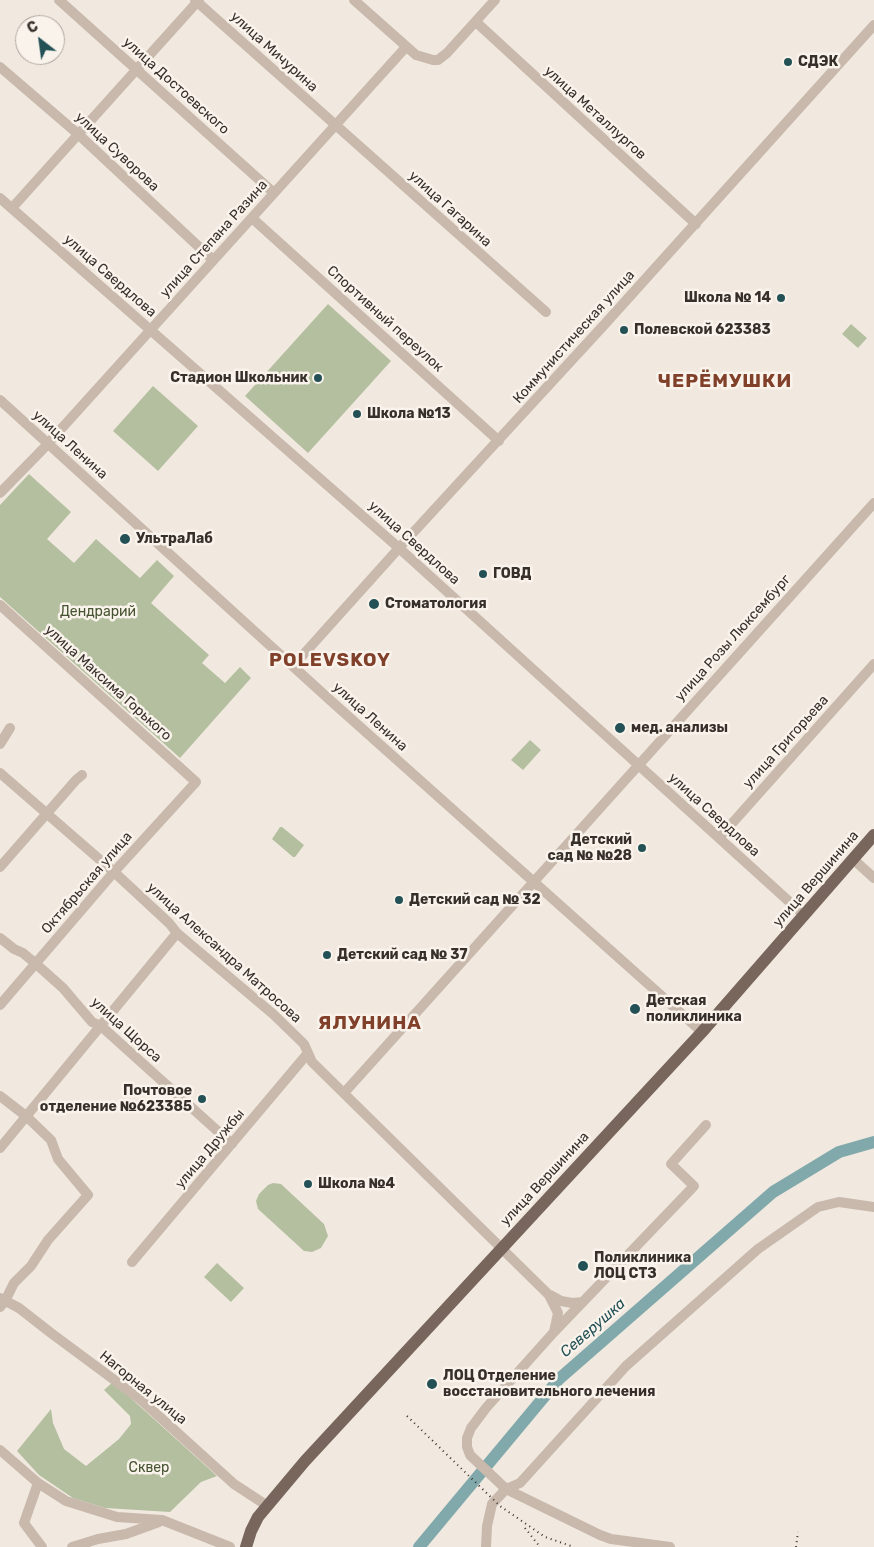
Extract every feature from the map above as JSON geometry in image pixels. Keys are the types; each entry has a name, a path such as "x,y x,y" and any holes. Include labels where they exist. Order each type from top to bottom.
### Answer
{"main road":[{"name":"улица Вершинина","path":"246,1547 255,1520 266,1505 702,1032 874,835"}],"street":[{"name":"улица Достоевского","path":"59,0 274,193"},
{"path":"354,0 420,58 438,60 447,53 495,0"},
{"path":"12,208 197,1"},
{"name":"улица Мичурина","path":"197,1 335,125"},
{"name":"улица Металлургов","path":"476,22 696,224"},
{"name":"Коммунистическая улица","path":"293,666 874,26"},
{"name":"улица Степана Разина","path":"0,493 49,443 406,47"},
{"name":"улица Суворова","path":"0,67 78,134 213,260"},
{"name":"улица Гагарина","path":"335,125 546,312"},
{"name":"улица Свердлова","path":"0,198 399,548 804,915"},
{"name":"Спортивный переулок","path":"252,218 499,441"},
{"name":"улица Ленина","path":"0,400 293,666 702,1032"},
{"name":"улица Розы Люксембург","path":"344,1093 874,503"},
{"name":"улица Максима Горького","path":"0,605 196,782"},
{"name":"улица Григорьева","path":"719,838 874,664"},
{"path":"0,744 10,728"},
{"name":"улица Александра Матросова","path":"0,774 114,872 169,923 177,933 273,1014 304,1044 312,1062 549,1295"},
{"path":"0,867 82,775"},
{"name":"Октябрьская улица","path":"0,1005 114,872 196,782"},
{"path":"853,859 874,878"},
{"path":"0,1148 177,933"},
{"name":"улица Щорса","path":"0,938 14,949 23,953 63,988 92,1022 101,1026 232,1144"},
{"name":"улица Дружбы","path":"132,1262 308,1053"},
{"path":"0,1096 26,1116 51,1140 58,1159 88,1195 48,1240 31,1266 14,1283 2,1302"},
{"path":"670,1547 600,1536 506,1489 470,1455 467,1447 467,1438 477,1419 554,1332 694,1186 671,1164 706,1125"},
{"path":"486,1547 487,1526 492,1504 506,1489 520,1483 626,1366 758,1249 818,1207 839,1202 874,1207"},
{"path":"549,1295 561,1301 583,1302"},
{"path":"549,1295 558,1313 554,1332"},
{"name":"Нагорная улица","path":"2,1302 18,1308 140,1399 234,1484 266,1505"},
{"path":"0,1450 38,1483 66,1501 117,1517 162,1520 230,1547"},
{"path":"38,1483 24,1523 42,1547"},
{"path":"72,1547 98,1539 126,1534 162,1520"}],"green space":[{"name":"Стадион Школьник","path":"328,304 391,361 308,453 245,396"},
{"path":"851,324 867,338 858,348 842,334"},
{"path":"153,386 198,426 158,471 113,431"},
{"name":"Дендрарий","path":"29,474 71,512 47,539 74,563 96,539 140,578 157,560 174,576 151,603 209,655 202,663 225,683 240,667 251,678 180,758 0,597 0,505"},
{"path":"530,740 541,750 523,770 511,760"},
{"path":"280,827 304,845 295,857 272,839"},
{"path":"273,1183 281,1184 324,1224 328,1236 321,1248 312,1252 304,1251 258,1209 256,1201 259,1194 268,1185"},
{"path":"217,1263 244,1288 231,1302 204,1277"},
{"name":"Сквер","path":"113,1382 217,1476 201,1482 170,1512 105,1508 73,1498 39,1475 17,1451 51,1409 53,1423 64,1449 86,1466 119,1439 131,1424 130,1416 104,1390"}],"waterway":[{"name":"Северушка","path":"419,1547 559,1379 773,1192 839,1152 874,1142"}],"railway":[{"path":"407,1416 500,1506 545,1537 574,1547"},
{"path":"525,1528 540,1547"},
{"path":"796,1547 798,1532"}],"place":[{"name":"СДЭК","path":"788,62"},
{"name":"Школа № 14","path":"781,298"},
{"name":"Полевской 623383","path":"624,330"},
{"name":"Стадион Школьник","path":"318,378"},
{"name":"Школа №13","path":"357,414"},
{"name":"УльтраЛаб","path":"125,539"},
{"name":"ГОВД","path":"483,574"},
{"name":"Стоматология","path":"374,604"},
{"name":"мед. анализы","path":"620,728"},
{"name":"Детский сад № №28","path":"642,848"},
{"name":"Детский сад № 32","path":"399,900"},
{"name":"Детский сад № 37","path":"327,955"},
{"name":"Детская поликлиника","path":"635,1009"},
{"name":"Почтовое отделение №623385","path":"202,1099"},
{"name":"Школа №4","path":"308,1184"},
{"name":"Поликлиника ЛОЦ СТЗ","path":"583,1266"},
{"name":"ЛОЦ Отделение восстановительного лечения","path":"432,1384"}],"district":[{"name":"ЧЕРЁМУШКИ","path":"725,382"},
{"name":"POLEVSKOY","path":"330,661"},
{"name":"ЯЛУНИНА","path":"370,1024"}]}
